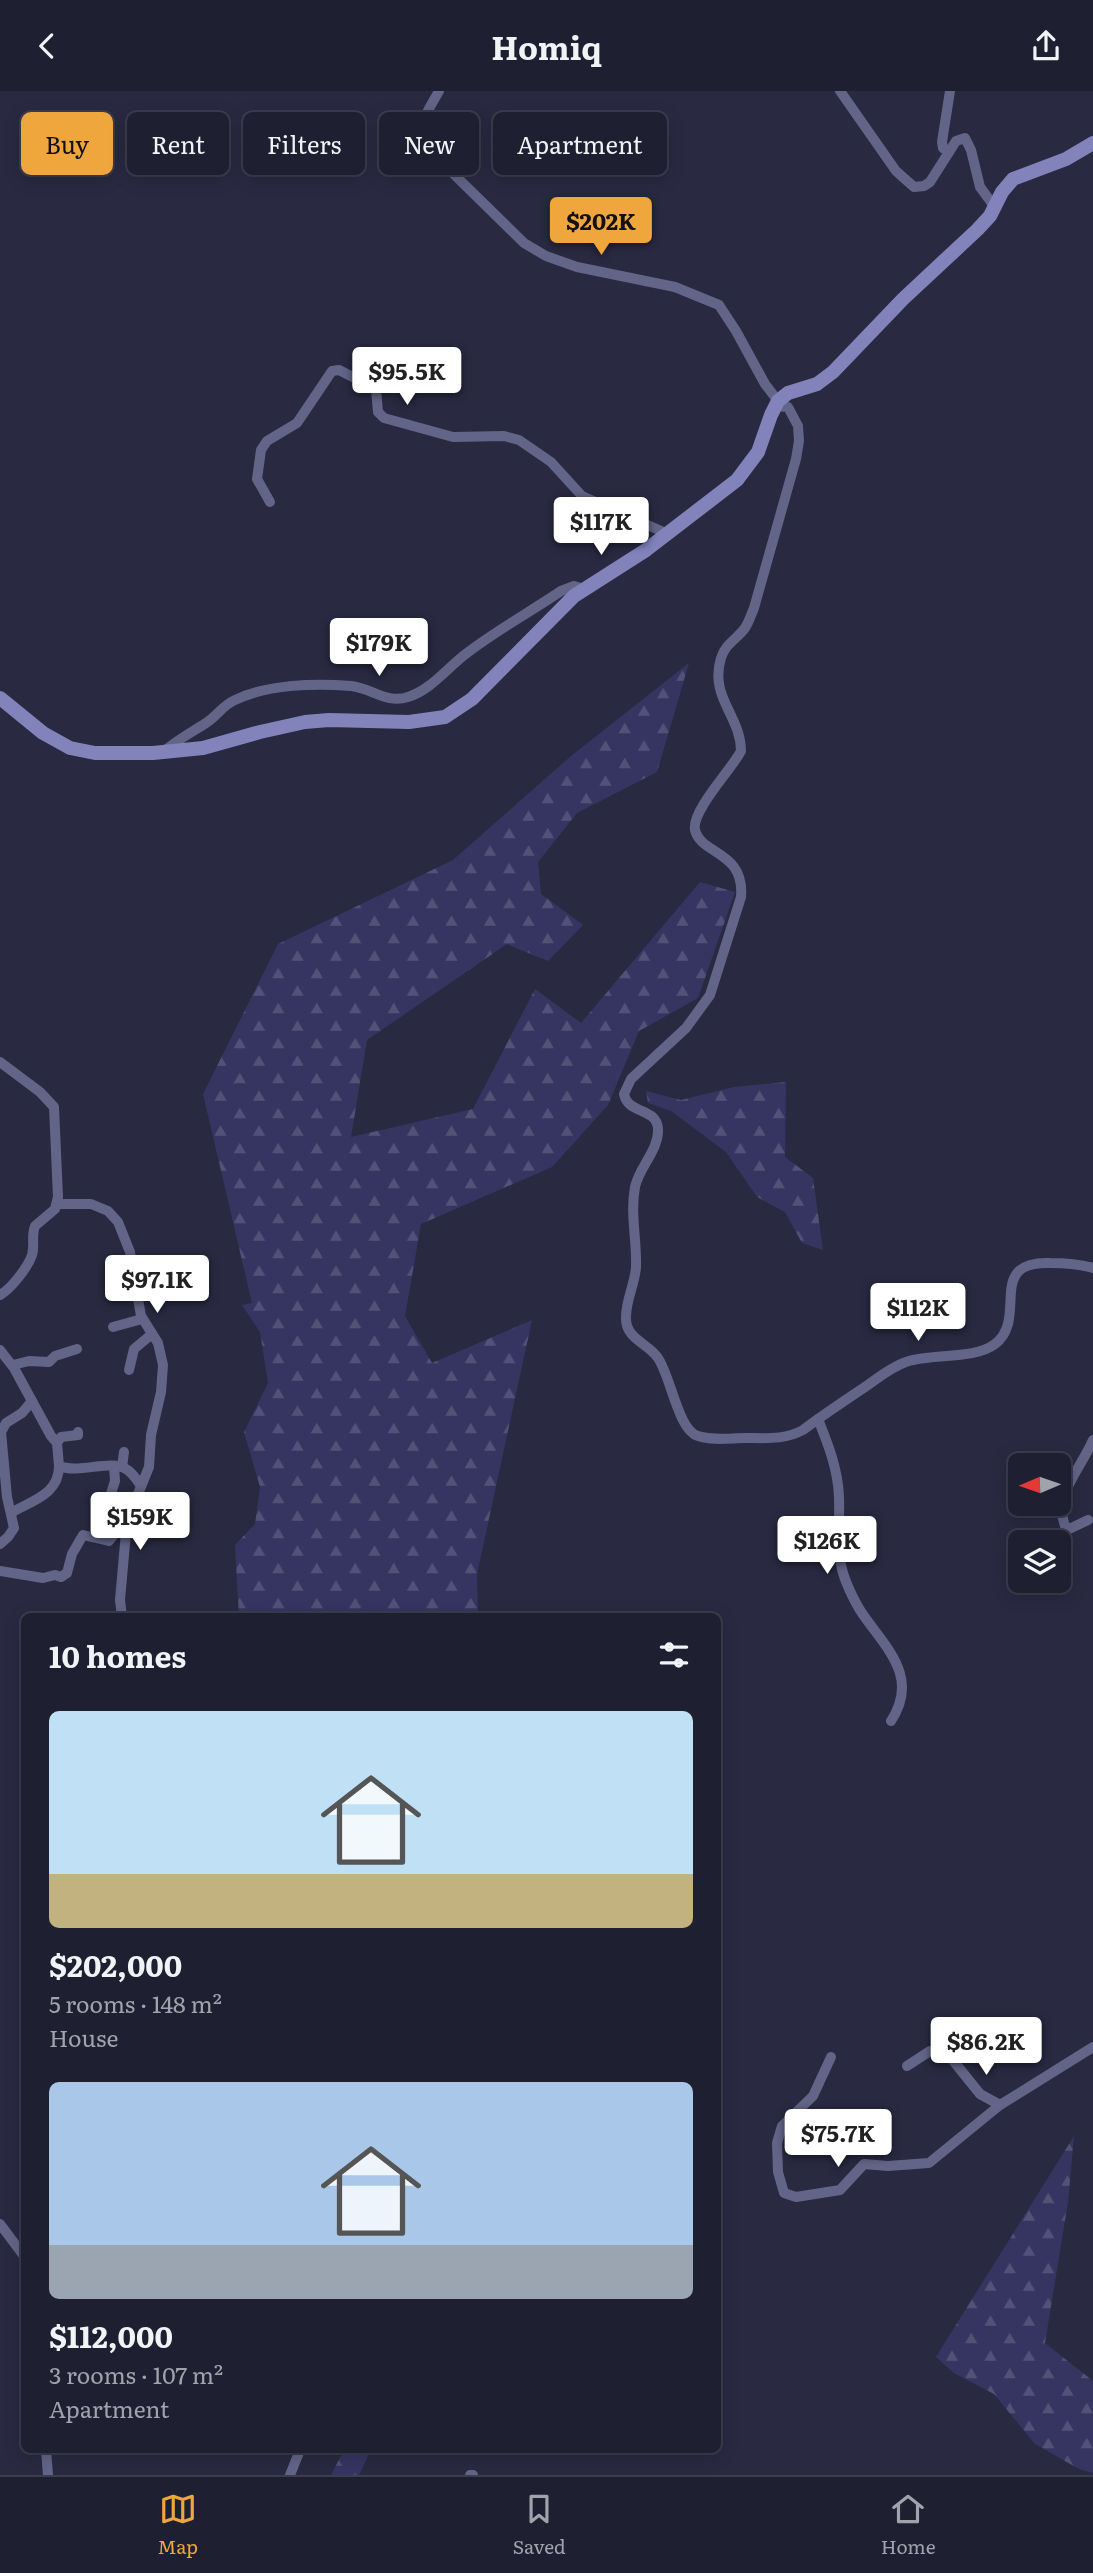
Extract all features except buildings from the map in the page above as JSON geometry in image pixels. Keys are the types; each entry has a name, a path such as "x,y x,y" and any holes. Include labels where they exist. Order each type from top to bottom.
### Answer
{"street":[{"path":"439,91 421,128 422,143 524,243 562,263 675,287 712,301 726,314 776,404 788,407 794,417 799,441 754,608 744,629 722,653 718,680 722,699 737,729 741,751 700,811 695,823 700,838 736,870 741,883 741,897 710,995 686,1028 631,1079 624,1094 629,1106 654,1118 658,1126 657,1140 635,1189 633,1217 636,1269 625,1317 631,1333 660,1361 681,1416 691,1433 715,1438 789,1437 906,1361 980,1351 997,1343 1005,1331 1014,1278 1024,1265 1040,1262 1093,1268"},
{"path":"840,91 896,171 911,185 920,187 930,181 958,138 966,139 980,187 994,207"},
{"path":"948,152 943,148 942,142 950,91"},
{"path":"0,698 43,733 70,748 95,753 162,753 203,748 305,722 409,722 445,717 472,699 564,604 714,500 748,468 758,452 776,404 788,393 826,378 903,299 977,230 1006,186 1017,176 1058,163 1093,143"},
{"path":"271,502 257,479 258,461 264,445 297,423 332,372 339,369 376,389 382,417 453,437 504,436 519,440 551,462 582,496 668,534"},
{"path":"162,753 181,737 212,719 228,703 257,692 334,685 358,687 388,699 409,697 425,688 477,646 561,591 574,586 584,589"},
{"path":"0,1062 40,1092 54,1107 58,1204"},
{"path":"0,1295 21,1275 32,1256 34,1226 58,1204 91,1204 108,1211 118,1222 130,1252 142,1319 162,1355 162,1383 151,1436 149,1467 127,1525 120,1613"},
{"path":"113,1327 142,1319"},
{"path":"130,1370 134,1349 152,1334"},
{"path":"13,1365 29,1361 49,1362 55,1356 77,1349"},
{"path":"0,1350 13,1365 57,1443 59,1466 58,1478 52,1490 11,1513"},
{"path":"0,1543 14,1528 7,1497 1,1432 3,1426 23,1413 32,1401"},
{"path":"818,1419 832,1453 839,1494 839,1539 843,1572 863,1615 887,1644 899,1665 901,1705 891,1721"},
{"path":"57,1443 61,1437 78,1435 78,1432"},
{"path":"1088,1520 1067,1530 1060,1518 1066,1486 1093,1440"},
{"path":"108,1503 124,1452"},
{"path":"59,1466 80,1469 118,1466 141,1486"},
{"path":"0,1571 43,1578 55,1575 61,1577 67,1573 72,1554 83,1535 109,1541 117,1531 127,1525"},
{"path":"831,2057 813,2096 782,2126 776,2143 778,2172 784,2193 796,2197 840,2190 864,2164 888,2166 929,2163 1000,2105 1093,2047"},
{"path":"907,2066 930,2050 947,2053 980,2094 1000,2105"},
{"path":"0,2224 21,2252"},
{"path":"46,2453 48,2475"},
{"path":"289,2475 299,2453"}],"green space":[{"path":"689,663 657,772 577,813 538,862 541,894 583,925 548,961 507,944 367,1040 351,1137 473,1109 535,989 581,1023 700,882 735,892 698,998 639,1031 608,1105 552,1167 421,1224 405,1316 432,1363 532,1320 477,1574 478,1613 239,1613 235,1545 255,1524 260,1487 244,1432 268,1383 260,1332 242,1305 252,1303 203,1094 278,944 453,860 571,756"},
{"path":"786,1082 785,1157 813,1178 823,1250 802,1243 785,1212 757,1197 726,1152 671,1111 648,1103 646,1091 681,1100 734,1087"},
{"path":"1074,2136 1068,2202 1045,2343 1093,2381 1093,2473 1079,2469 1035,2444 994,2394 954,2373 936,2357"},
{"path":"342,2453 370,2453 359,2475 331,2475"}]}
